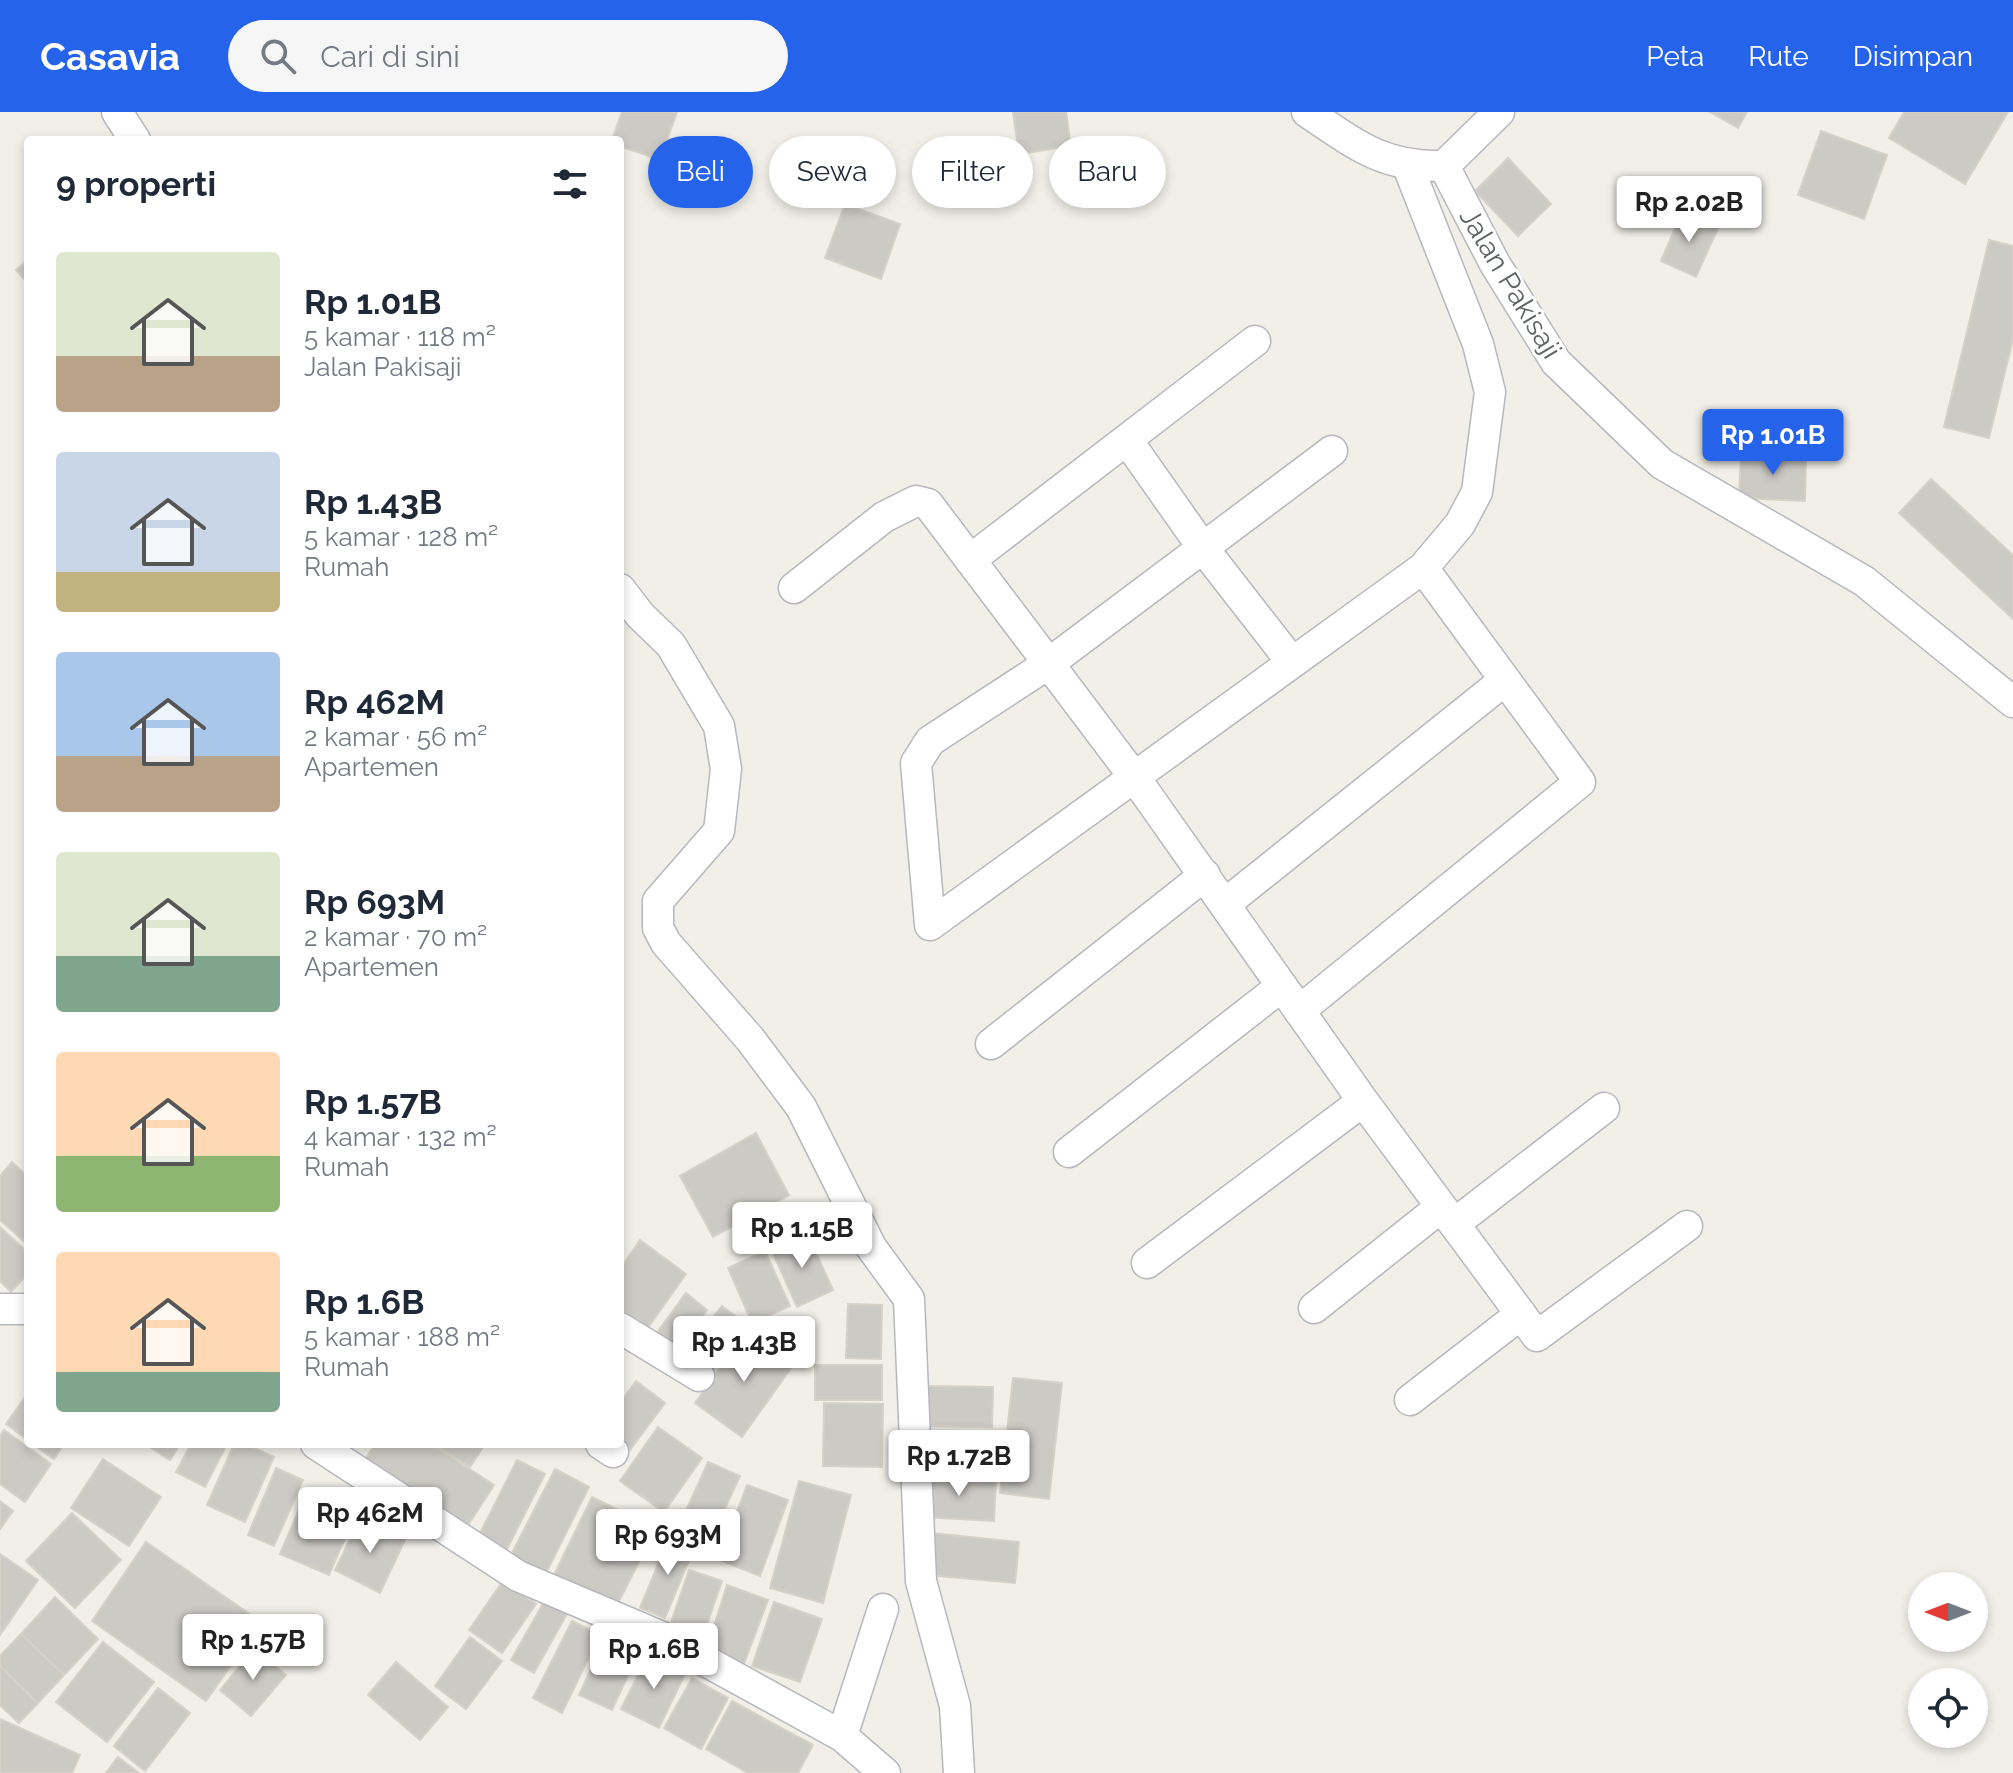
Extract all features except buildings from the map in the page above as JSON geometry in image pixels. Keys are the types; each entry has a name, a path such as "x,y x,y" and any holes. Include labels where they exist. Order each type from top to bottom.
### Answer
{"street":[{"path":"117,112 132,136"},
{"path":"1307,112 1375,157 1407,164 1444,166 1499,112"},
{"path":"1332,451 1048,664 930,741 916,763 930,925 1423,568 1460,524 1477,492 1490,392 1478,344 1407,164"},
{"name":"Jalan Pakisaji","path":"1444,166 1495,264 1556,362 1662,464 1864,581 2013,702"},
{"path":"970,560 1255,341"},
{"path":"1127,440 1203,548 1291,661"},
{"path":"794,588 884,517 916,501 928,504 1135,778 1363,1101 1537,1336 1687,1226"},
{"path":"1299,1011 1580,782 1423,568"},
{"path":"624,594 671,645 719,726 726,769 719,831 658,901 658,928 666,943 750,1039 801,1107 871,1247 909,1299 921,1581 955,1706 959,1773"},
{"path":"1225,904 1505,680"},
{"path":"991,1044 1205,875"},
{"path":"1069,1152 1282,986"},
{"path":"1147,1263 1363,1101"},
{"path":"1314,1308 1604,1108"},
{"path":"0,1309 24,1309"},
{"path":"1410,1400 1521,1314"},
{"path":"624,1330 699,1376"},
{"path":"322,1448 518,1576 662,1637 842,1736 882,1772"},
{"path":"842,1736 883,1609"}]}
